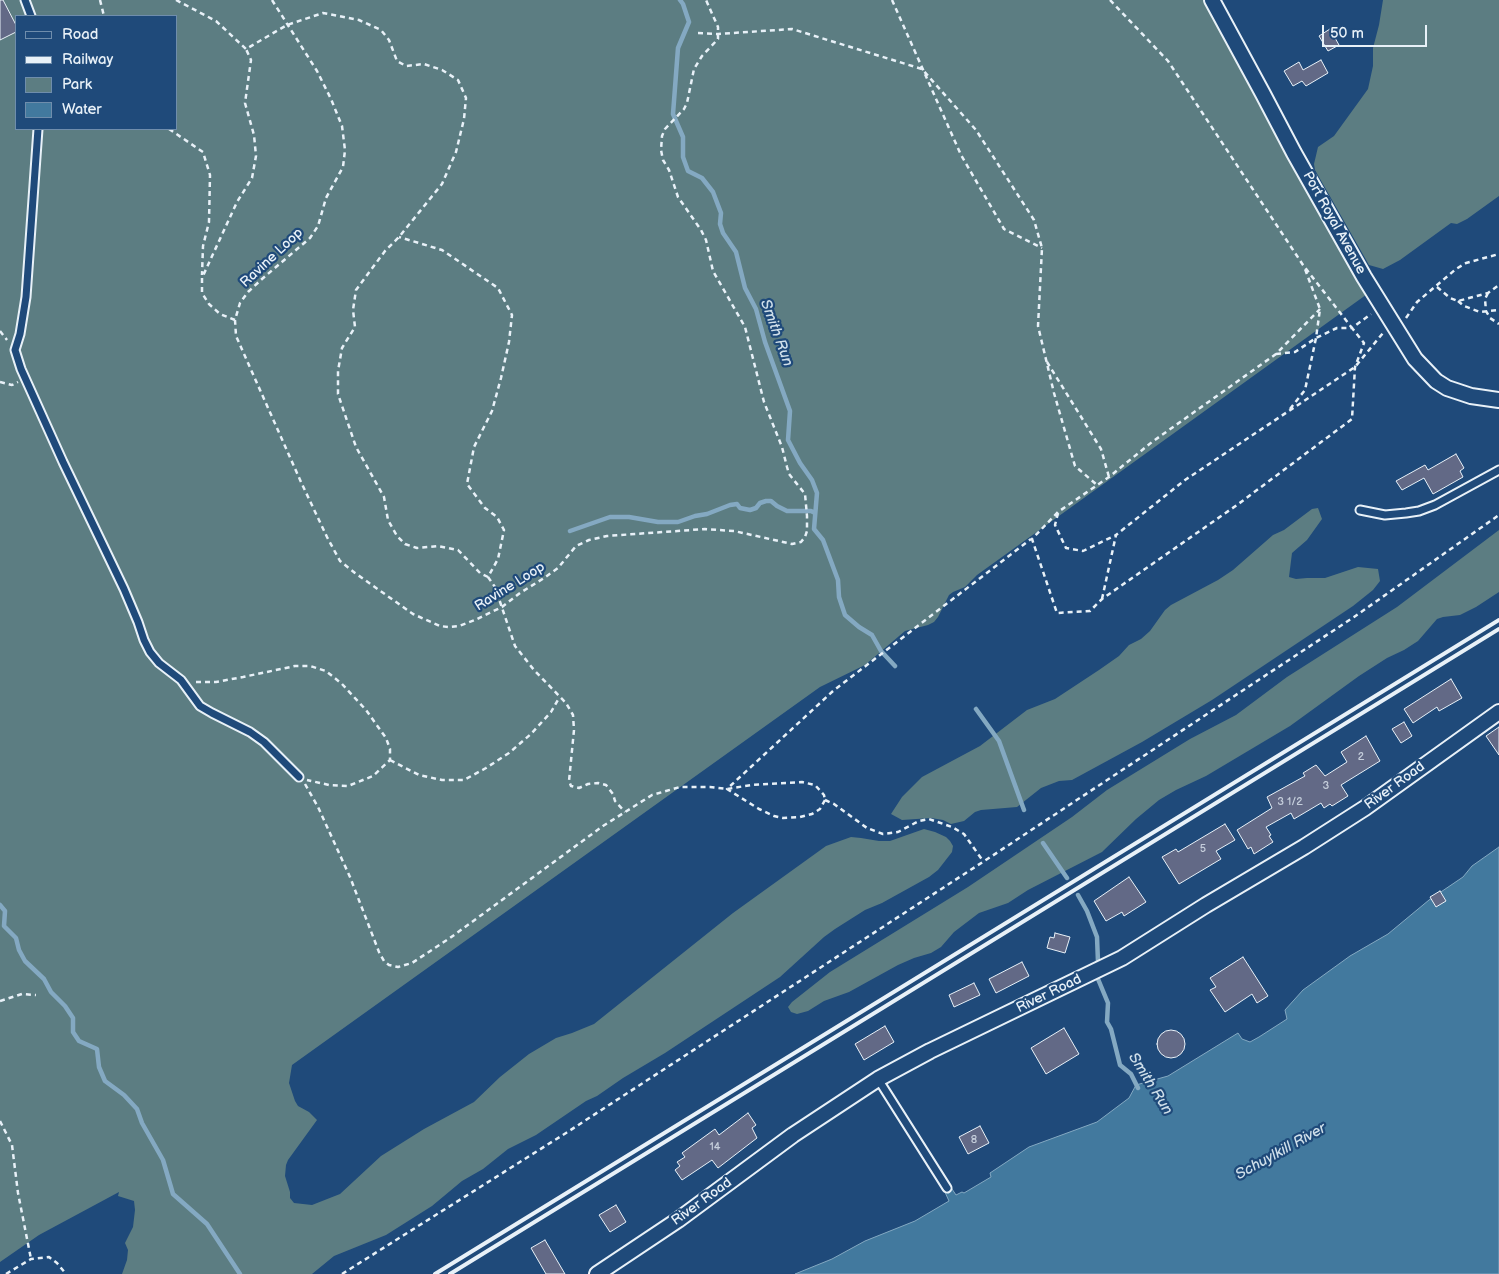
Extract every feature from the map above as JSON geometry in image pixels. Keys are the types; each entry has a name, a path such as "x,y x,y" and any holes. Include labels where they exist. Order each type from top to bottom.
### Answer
{"street":[{"name":"Port Royal Avenue","path":"1212,0 1294,153 1364,277 1422,367 1441,384 1455,391 1471,396 1499,400"},
{"name":"River Road","path":"597,1274 678,1220 794,1135 878,1079 938,1047 1122,958 1365,808 1499,712"}],"lane":[{"path":"25,0 32,15"},
{"path":"38,130 26,297 20,334 15,350 25,379 124,589 144,640 158,663 181,680 200,706 257,737 299,777"},
{"path":"1360,510 1385,515 1406,514 1435,504 1499,470"},
{"path":"878,1079 947,1188"}],"path":[{"path":"100,0 104,15"},
{"path":"176,0 216,21 246,49 251,60 245,103 254,135 256,156 252,178 237,202 202,278"},
{"name":"Ravine Loop","path":"272,0 331,99 342,126 345,150 343,167 326,198 318,226 310,238 248,292 240,303 235,328 239,344 300,482 340,561 355,574 413,614 440,626 459,626 502,607 558,568 576,546 589,540 623,535 719,529 750,534 786,544 797,544 805,537 807,531 807,505 803,489 790,474 768,412 745,326 712,271 709,250 701,230 678,197 669,170 663,160 662,136 669,123 684,109 694,69 702,56 718,39 718,34"},
{"path":"706,0 716,21 718,34"},
{"path":"892,0 961,156 1004,228 1042,248"},
{"path":"1032,539 1057,613 1090,612 1102,599 1238,505 1352,420 1355,367 1364,343 1303,265 1168,61 1110,0"},
{"path":"246,49 287,25 323,13 359,20 380,30 389,40 397,61 406,66 424,64 442,70 458,80 466,98 464,119 456,152 442,184 399,237 385,251 356,290 353,310 355,328 342,348 338,371 338,394 356,447 384,497 388,520 397,536 405,544 417,548 438,546 458,550 480,573 488,576 502,607 515,646 571,709 574,721 569,775 571,786 579,788 588,784 598,783 606,785 613,794 618,806 625,812"},
{"path":"698,33 718,34 792,28 922,69 976,130 1034,220 1042,248 1038,326 1046,361 1075,466 1098,486"},
{"path":"170,130 202,152 210,174 209,222 203,246 202,293 209,304 220,314 236,320"},
{"path":"399,237 442,250 498,288 512,315 509,342 501,378 492,411 474,447 467,484 485,508 497,517 504,530 498,559 488,576"},
{"path":"1058,512 1055,525 1066,548 1083,551 1116,535 1184,480 1355,367 1396,328 1412,308 1456,268 1466,263 1499,254"},
{"path":"1287,412 1305,390 1320,309 1303,265"},
{"path":"1458,301 1488,293 1499,285"},
{"path":"1437,286 1450,298 1474,310 1499,310"},
{"path":"1488,293 1486,311 1490,318 1499,324"},
{"path":"1276,354 1295,352 1316,338 1337,328 1352,328 1382,305"},
{"path":"727,789 833,691 1032,539 1058,512 1098,486 1152,442 1276,354 1320,309"},
{"path":"1046,361 1101,449 1109,477"},
{"path":"0,382 12,384 25,379"},
{"path":"342,1274 566,1133 983,861 1354,617 1499,515"},
{"path":"1102,599 1116,535"},
{"path":"181,680 216,682 295,666 310,666 326,672 342,684 366,710 386,738 390,749 390,760 373,776 348,786 316,783 299,777"},
{"path":"390,760 419,775 442,780 464,780 509,753 551,712 560,697"},
{"path":"299,777 318,807 350,877 379,952 389,966 398,967 412,962 450,938 625,812 652,795 670,789 691,786 727,789 751,785 802,782 815,785 824,795 825,800 820,809 812,814 783,818 768,814 727,789"},
{"path":"825,800 834,804 868,828 883,834 898,832 919,821 929,819 952,826 964,834 983,861"},
{"path":"0,1001 22,994 36,995"},
{"path":"0,1121 12,1145 18,1193 30,1259"},
{"path":"6,1274 30,1259 49,1257 66,1274"}],"green space":[{"path":"0,0 1208,0 1370,292 977,575 965,587 949,595 934,622 905,631 865,665 820,687 292,1065 289,1083 295,1101 298,1106 309,1112 317,1120 286,1165 285,1176 290,1198 294,1203 312,1205 340,1194 381,1156 424,1129 474,1102 500,1077 529,1054 556,1038 594,1024 733,913 826,846 851,837 890,841 924,829 946,837 953,846 952,852 938,870 929,877 882,903 865,910 835,929 780,977 536,1135 508,1149 483,1169 462,1181 432,1206 386,1235 334,1256 312,1274 122,1274 128,1250 125,1243 133,1227 135,1210 134,1201 118,1196 119,1192 39,1235 0,1262"},
{"path":"1383,0 1499,0 1499,196 1467,219 1457,224 1451,223 1400,260 1383,269 1369,265 1315,170 1314,164 1318,147 1334,136 1368,89 1373,66 1373,48"},
{"path":"1318,508 1322,519 1307,540 1292,553 1289,577 1296,579 1325,578 1358,567 1378,569 1380,581 1373,590 1353,606 1212,700 1142,742 1072,780 1059,781 1041,788 1017,807 981,810 975,812 964,821 951,824 943,820 931,818 902,820 891,814 902,797 922,777 980,746 1027,710 1055,699 1099,670 1119,656 1129,645 1141,639 1150,631 1165,610 1171,605 1218,580 1233,570 1273,535 1284,530 1312,509"},
{"path":"1499,530 1499,592 1460,615 1437,619 1418,641 1359,676 1290,726 1206,776 1159,800 1102,852 1028,890 1008,903 979,913 954,932 941,947 931,953 898,965 849,992 824,1001 808,1011 797,1014 791,1012 788,1007 792,1002 830,972 968,887 1072,817 1107,790 1190,739 1236,715 1287,677 1397,607"}],"water":[{"name":"Schuylkill River","path":"1499,847 1499,1274 795,1274 832,1259 865,1241 915,1221 949,1201 944,1190 950,1186 956,1195 964,1193 991,1177 990,1173 1029,1147 1097,1122 1129,1098 1136,1085 1168,1076 1238,1033 1242,1039 1250,1042 1259,1037 1287,1019 1285,1010 1303,990 1350,956 1388,934 1429,900 1463,877 1472,866"}],"building":[{"path":"0,0 3,0 15,23 15,32 0,40"},
{"path":"1330,29 1339,45 1328,51 1319,36"},
{"path":"1321,60 1328,73 1306,86 1302,81 1293,86 1284,71 1299,62 1303,70"},
{"path":"1456,454 1464,468 1460,471 1463,477 1433,494 1424,478 1402,490 1396,481 1425,465 1428,470"},
{"path":"1451,679 1462,698 1439,711 1437,707 1413,723 1404,709"},
{"path":"1404,722 1412,736 1401,743 1392,729"},
{"path":"1499,727 1499,755 1486,736"},
{"path":"1366,736 1380,761 1341,785 1348,796 1332,806 1330,804 1324,808 1321,803 1294,819 1291,813 1266,827 1273,842 1254,854 1251,847 1248,849 1237,830 1272,808 1267,797 1305,776 1303,773 1316,765 1325,776 1347,762 1341,752"},
{"path":"1225,824 1235,840 1216,851 1221,859 1179,884 1162,857 1176,849 1178,852"},
{"path":"1129,877 1146,902 1124,916 1122,912 1106,921 1094,901"},
{"path":"1440,891 1446,901 1436,907 1430,897"},
{"path":"1055,933 1070,937 1065,953 1047,948 1050,937 1054,938"},
{"path":"1243,957 1268,996 1257,1003 1252,994 1225,1012 1210,990 1216,987 1210,978"},
{"path":"1022,962 1029,976 996,993 989,979"},
{"path":"974,983 980,995 954,1007 949,995"},
{"path":"885,1026 894,1042 864,1060 855,1044"},
{"path":"1064,1028 1079,1054 1046,1074 1031,1048"},
{"path":"1171,1030 1181,1034 1185,1044 1181,1054 1171,1058 1161,1054 1157,1044 1161,1034"},
{"path":"748,1113 756,1125 752,1128 757,1138 718,1168 712,1160 682,1180 675,1170 680,1166 677,1162 685,1157 682,1153 715,1129 719,1135"},
{"path":"980,1126 989,1143 968,1154 959,1137"},
{"path":"616,1205 626,1222 610,1232 599,1215"},
{"path":"545,1240 565,1274 546,1274 531,1248"}],"waterway":[{"name":"Smith Run","path":"680,0 689,22 678,48 673,114 683,137 683,157 688,171 702,178 713,192 721,213 720,224 723,233 736,252 745,288 756,309 765,342 790,411 788,440 800,463 812,480 817,493 814,529 823,540 838,580 839,597 845,615 872,635 881,651 895,666"},
{"path":"570,531 610,517 678,522 730,505 737,504 740,508 750,510 766,501 771,501 787,511 811,511 815,513"},
{"name":"Smith Run","path":"976,709 999,741 1024,810"},
{"name":"Smith Run","path":"1043,843 1067,878"},
{"name":"Smith Run","path":"1078,895 1087,911 1097,937 1098,962"},
{"path":"0,905 5,911 4,926 16,938 19,950 25,961 44,979 51,992 65,1006 73,1018 73,1032 79,1041 97,1049 99,1067 105,1081 124,1095 137,1109 142,1123 163,1160 173,1194 207,1224 240,1274"},
{"name":"Smith Run","path":"1098,979 1108,1003 1107,1022 1111,1029 1120,1065 1131,1074 1138,1088"}],"railway":[{"path":"435,1274 1499,620"},
{"path":"450,1274 1499,629"}]}
